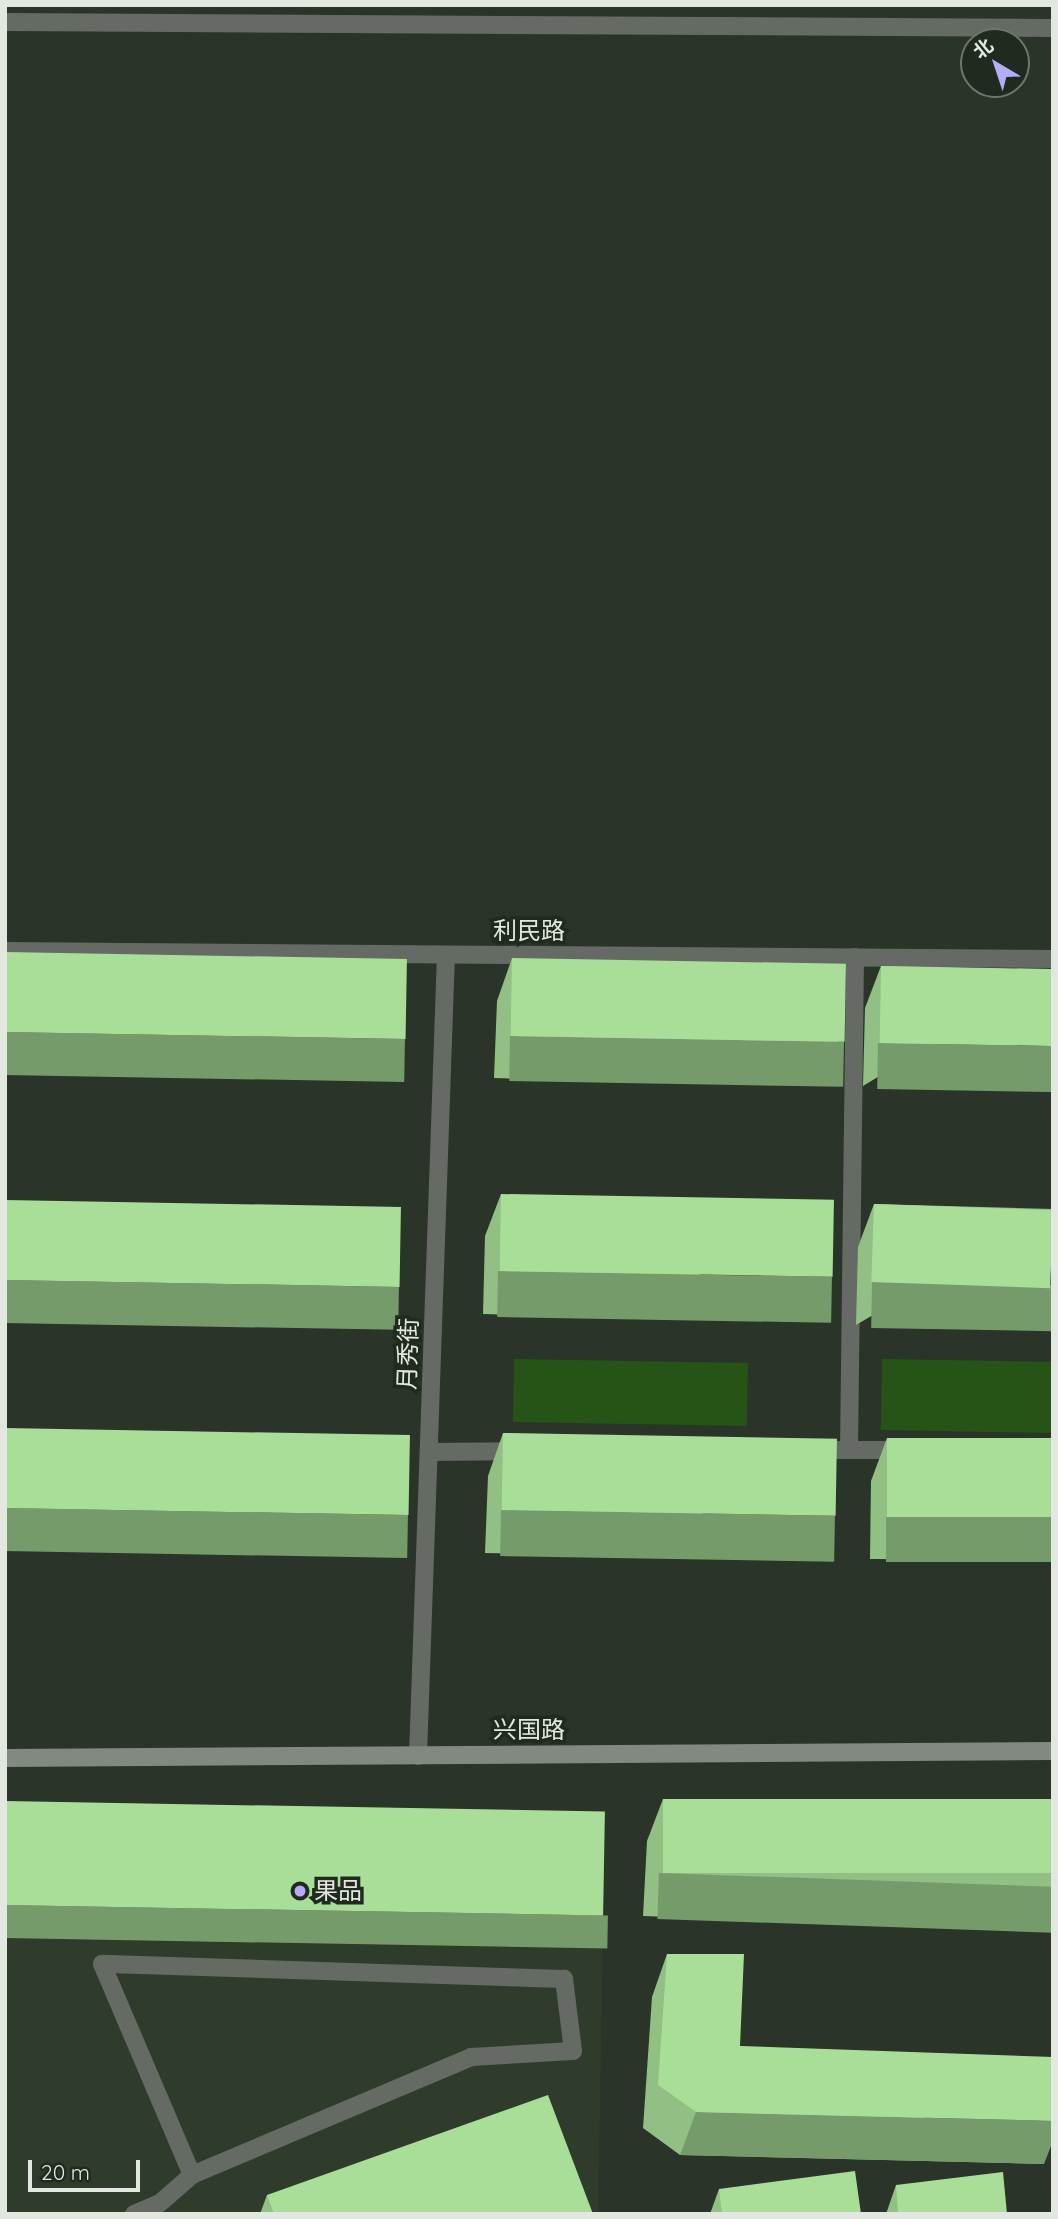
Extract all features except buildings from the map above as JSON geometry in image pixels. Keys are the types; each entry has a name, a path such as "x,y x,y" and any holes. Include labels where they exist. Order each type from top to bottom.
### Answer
{"main road":[{"name":"兴国路","path":"5,1758 1053,1751"}],"street":[{"path":"5,22 1053,28"},
{"name":"利民路","path":"5,951 1053,959"},
{"name":"月秀街","path":"418,1756 446,954"},
{"path":"849,1450 855,957"},
{"path":"795,1451 931,1450"},
{"path":"429,1452 537,1451"},
{"path":"134,2214 160,2203 192,2175 471,2057 573,2051 564,1979 102,1964 192,2175"}],"shaded area":[{"path":"5,1810 605,1820 598,2214 5,2214"}],"green space":[{"path":"514,1359 748,1363 747,1426 513,1422"},
{"path":"882,1359 1053,1362 1052,1433 881,1430"}],"place":[{"name":"果品","path":"300,1891"}]}
